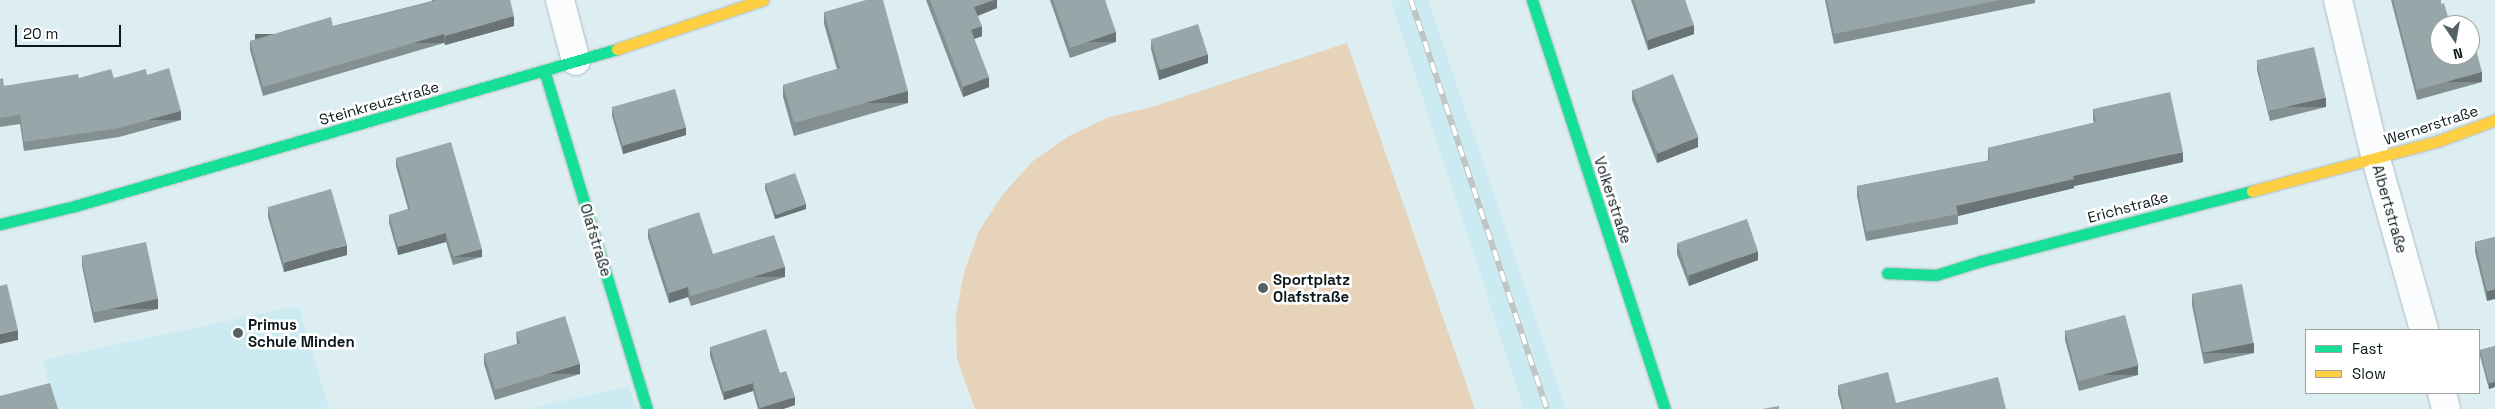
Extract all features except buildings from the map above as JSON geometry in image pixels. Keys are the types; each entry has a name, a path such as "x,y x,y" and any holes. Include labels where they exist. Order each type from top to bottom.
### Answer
{"street":[{"path":"560,0 576,61"},
{"name":"Steinkreuzstraße","path":"0,224 84,203 576,61 661,36 763,0"},
{"name":"Volkerstraße","path":"1532,0 1665,409"},
{"name":"Albertstraße","path":"2338,0 2376,159 2424,329"},
{"name":"Olafstraße","path":"544,70 647,409"},
{"name":"Wernerstraße","path":"2376,159 2438,141 2495,120"},
{"name":"Erichstraße","path":"1887,273 1936,275 1981,261 2376,159"},
{"path":"2442,394 2446,409"}],"shaded area":[{"path":"1391,0 1428,0 1566,409 1524,409"},
{"path":"1347,43 1475,409 975,409 957,359 956,315 964,272 979,231 1003,194 1033,161 1069,136 1109,117 1152,107"},
{"name":"Primus Schule Minden","path":"298,306 329,409 56,409 43,360"},
{"path":"629,386 636,409 530,409"}],"railway":[{"path":"1411,0 1547,409"}],"traffic: fast":[{"path":"1532,0 1665,409"},
{"path":"0,224 75,206 617,49"},
{"path":"544,70 647,409"},
{"path":"1887,273 1936,275 1981,261 2252,191"}],"traffic: slow":[{"path":"617,49 763,0"},
{"path":"2252,191 2438,141 2495,120"}],"place":[{"name":"Sportplatz Olafstraße","path":"1263,288"},
{"name":"Primus Schule Minden","path":"238,333"}]}
